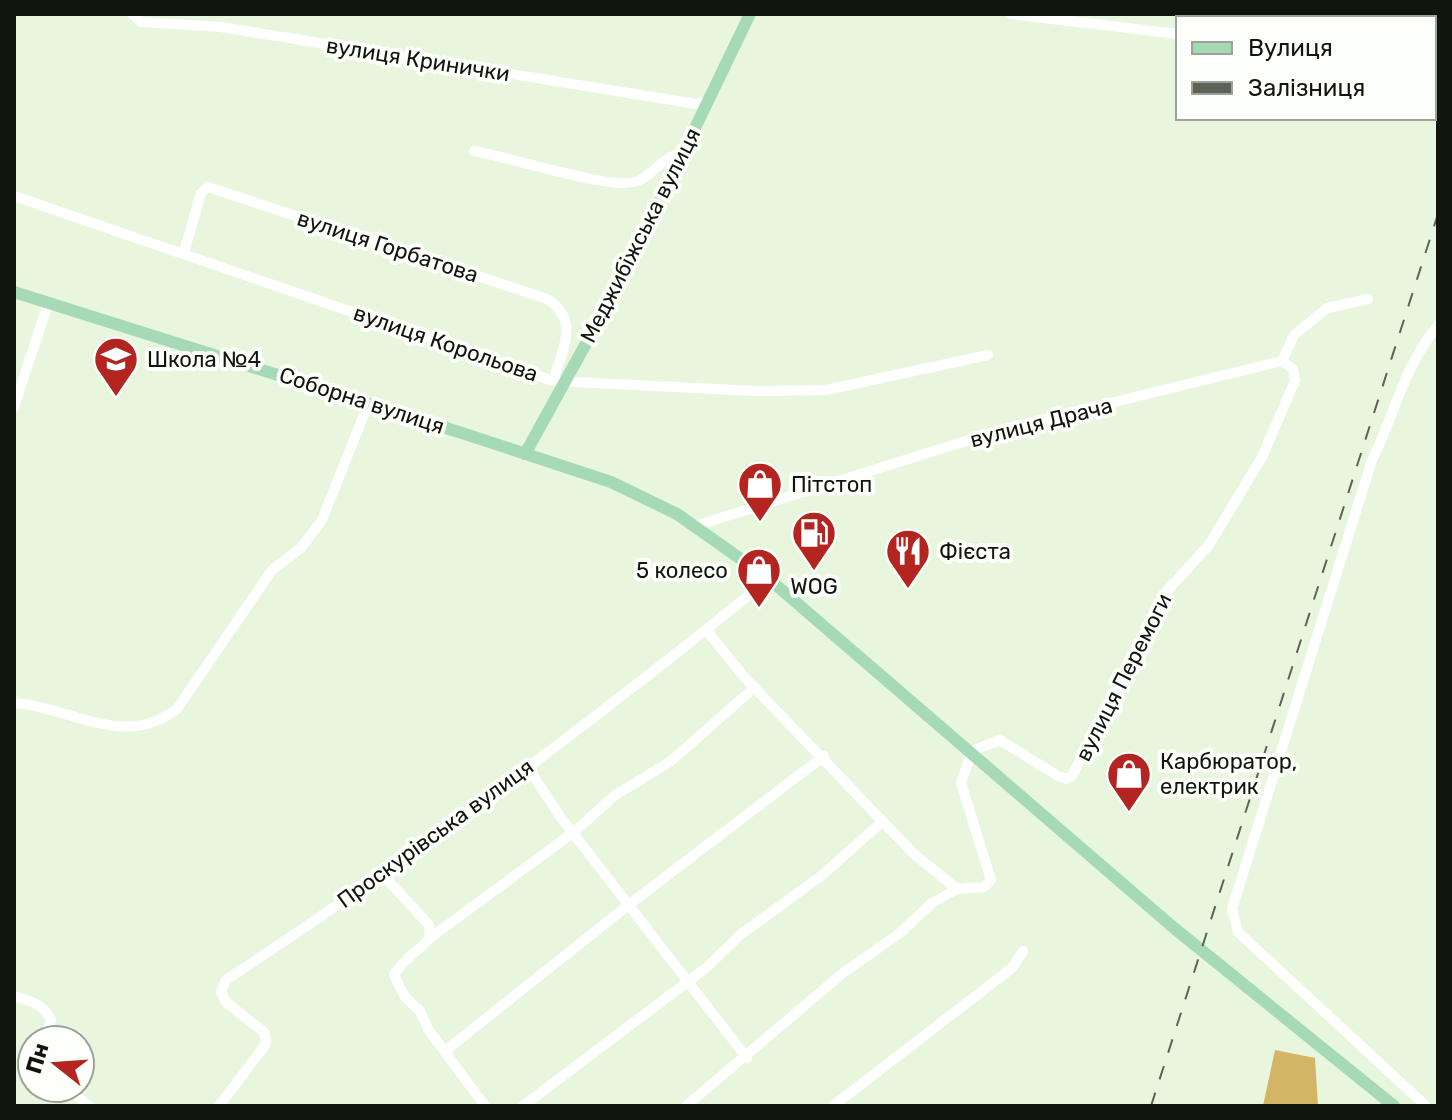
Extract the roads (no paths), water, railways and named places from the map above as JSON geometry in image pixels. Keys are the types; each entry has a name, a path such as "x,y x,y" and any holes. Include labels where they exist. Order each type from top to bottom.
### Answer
{"main road":[{"name":"Меджибіжська вулиця","path":"525,454 559,381 626,271 750,14"},
{"name":"Соборна вулиця","path":"14,292 369,402 646,497 695,526 769,579 1174,928 1394,1106"}],"street":[{"name":"вулиця Кринички","path":"132,14 141,22 221,27 696,104 708,102"},
{"path":"1011,14 1176,34"},
{"path":"474,151 610,181 634,182 649,175 664,158 681,153"},
{"name":"вулиця Горбатова","path":"184,252 201,193 208,187 547,299 567,318 559,381"},
{"name":"вулиця Корольова","path":"14,196 559,381 756,391 826,390 988,355"},
{"path":"1282,361 1294,335 1327,308 1368,299"},
{"path":"14,407 48,304"},
{"path":"1426,1106 1238,932 1232,909 1372,460 1392,419 1409,365 1438,325"},
{"name":"вулиця Драча","path":"695,526 1004,429 1282,361"},
{"name":"вулиця Перемоги","path":"972,751 1000,740 1058,776 1066,779 1072,776 1165,593 1209,545 1262,457 1295,381 1293,369 1282,361"},
{"path":"14,703 111,726 138,727 160,722 177,709 272,570 301,548 322,520 369,402"},
{"name":"Проскурівська вулиця","path":"219,1106 266,1044 265,1033 226,1002 221,992 226,980 382,874 769,579"},
{"path":"706,630 755,687 883,821 943,881 957,889"},
{"path":"485,1106 420,1011 405,997 394,975 402,961 574,832 614,796 671,761 755,687"},
{"path":"686,1106 747,1058 843,973 900,933 932,903 957,889 984,887 991,880 961,783 972,751"},
{"path":"445,1051 631,903 824,756"},
{"path":"527,766 747,1058"},
{"path":"523,1106 832,866 883,821"},
{"path":"382,874 429,925 430,938"},
{"path":"833,1106 879,1073 904,1048 946,1021 1012,968 1023,951"},
{"path":"14,996 38,1003 47,1012 50,1024"}],"railway":[{"path":"1151,1106 1438,214"}],"place":[{"name":"Школа №4","path":"116,398"},
{"name":"Пітстоп","path":"760,523"},
{"name":"WOG","path":"814,572"},
{"name":"Фієста","path":"908,590"},
{"name":"5 колесо","path":"759,609"},
{"name":"Карбюратор, електрик","path":"1129,813"}]}
